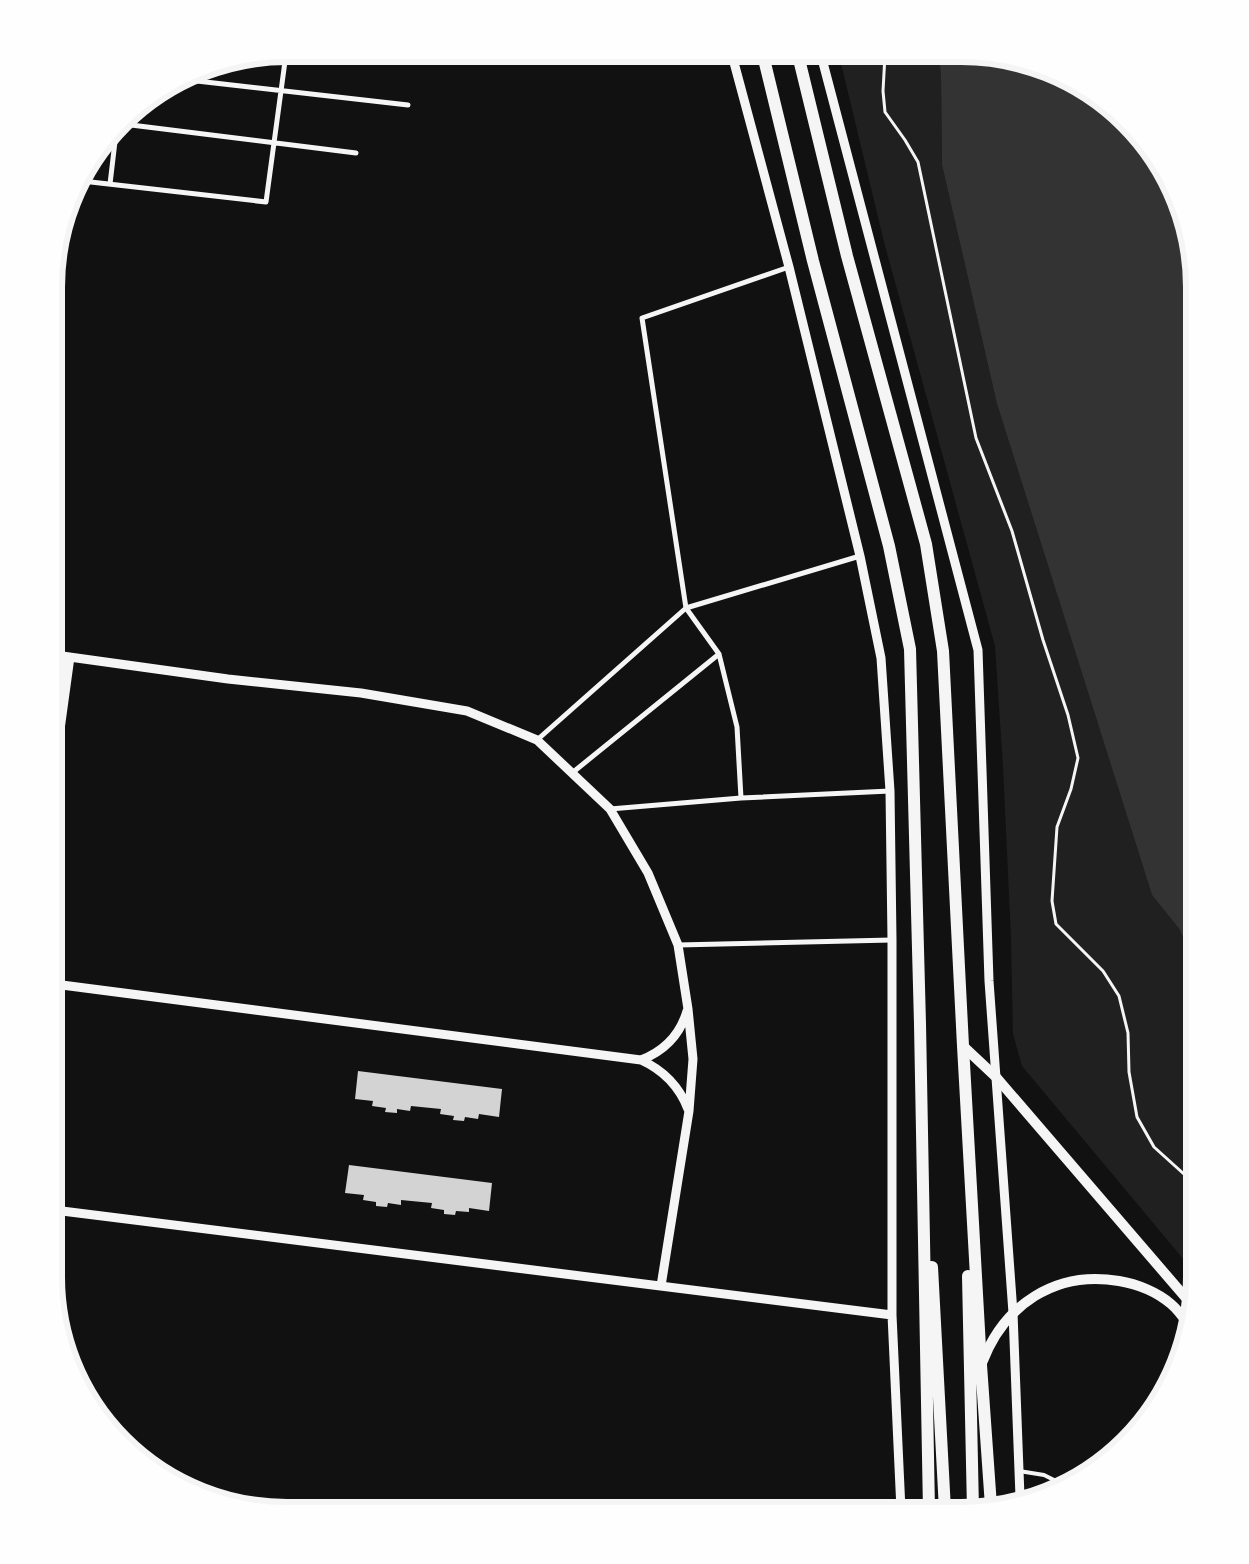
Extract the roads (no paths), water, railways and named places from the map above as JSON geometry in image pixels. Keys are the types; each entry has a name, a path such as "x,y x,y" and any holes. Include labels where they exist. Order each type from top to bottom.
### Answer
{"main road":[{"path":"765,62 814,261 889,546 910,649 920,1024 929,1502"},
{"path":"800,62 847,256 926,544 943,651 963,1046 991,1500"},
{"path":"920,1024 945,1502"},
{"path":"963,1046 996,1077 1186,1298"},
{"path":"963,1046 973,1501"},
{"path":"981,1365 995,1334 1013,1313 1045,1290 1069,1282 1093,1279 1126,1282 1142,1288 1171,1304 1183,1318"}],"street":[{"path":"89,182 266,202 285,62"},
{"path":"734,62 788,267 860,556 880,658 890,791 892,1315 901,1502"},
{"path":"823,62 978,650 989,982 1013,1313 1020,1494"},
{"path":"198,81 408,106"},
{"path":"131,125 356,153"},
{"path":"110,184 115,143"},
{"path":"742,798 737,727 719,654 686,608 642,318 788,267"},
{"path":"537,740 686,608 860,556"},
{"path":"572,773 719,654"},
{"path":"62,656 228,679 361,693 467,711 537,740 610,809 648,873 678,945 688,1009 693,1060 689,1112 661,1286"},
{"path":"62,715 70,657"},
{"path":"610,809 742,798 890,791"},
{"path":"678,945 892,940"},
{"path":"62,985 641,1060 652,1065 671,1080 679,1089 689,1112"},
{"path":"641,1060 658,1052 673,1038 680,1030 688,1009"},
{"path":"62,1211 892,1315"}],"lane":[{"path":"1019,1471 1044,1475 1055,1481"}]}
